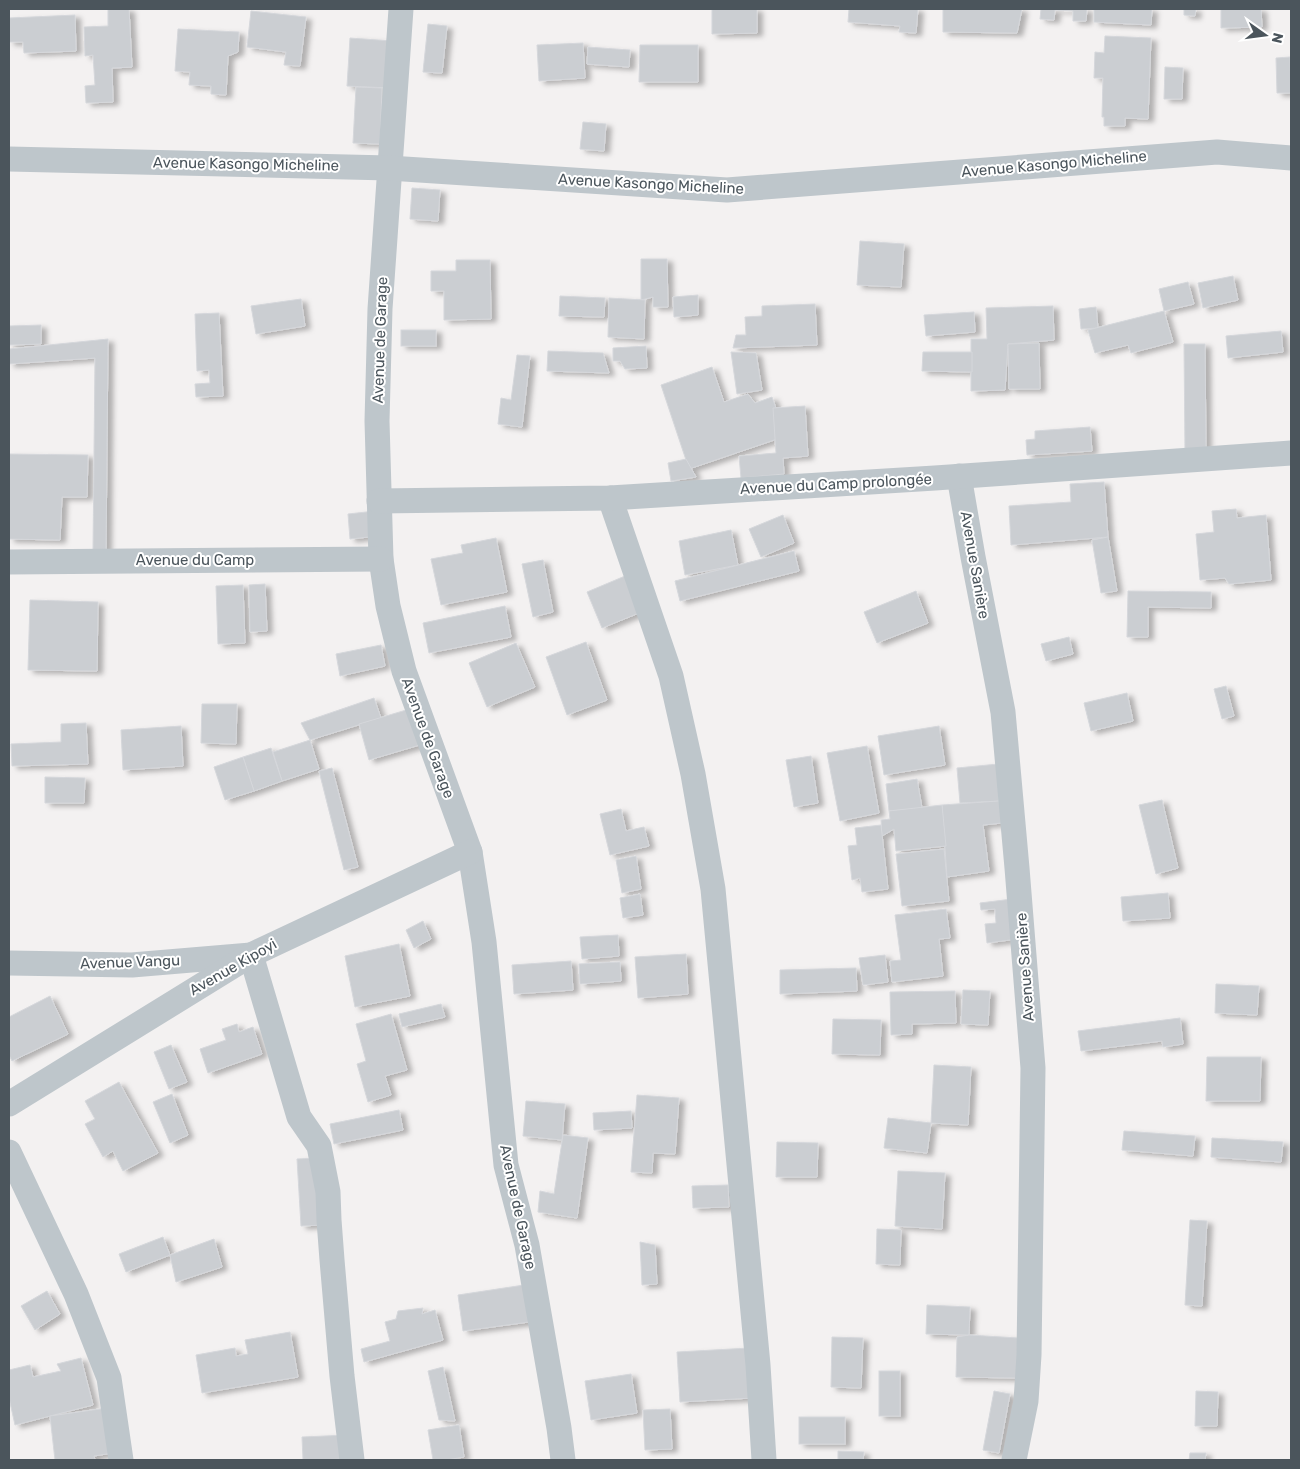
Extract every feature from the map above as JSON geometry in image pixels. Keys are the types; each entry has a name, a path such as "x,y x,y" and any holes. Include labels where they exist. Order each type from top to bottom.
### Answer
{"street":[{"name":"Avenue de Garage","path":"401,9 380,309 377,421 381,559 388,606 404,672 470,852 484,942 506,1165 526,1245 563,1460"},
{"name":"Avenue Kasongo Micheline","path":"9,159 389,168 727,190 1217,152 1291,158"},
{"name":"Avenue du Camp prolongée","path":"380,501 610,498 1291,453"},
{"name":"Avenue Sanière","path":"959,476 1003,712 1032,1068 1029,1356 1026,1401 1014,1460"},
{"path":"610,498 671,676 693,774 713,889 758,1365 764,1460"},
{"name":"Avenue du Camp","path":"9,562 381,559"},
{"name":"Avenue Kipoyi","path":"9,1104 251,955 470,852"},
{"path":"251,955 299,1117 319,1146 325,1174 342,1376 352,1460"},
{"name":"Avenue Vangu","path":"9,963 132,965 251,955"},
{"path":"9,1152 76,1294 110,1378 121,1460"}],"building":[{"path":"108,9 129,9 132,67 112,68 113,102 86,103 85,86 95,85 93,55 85,56 84,27 108,26"},
{"path":"712,9 757,9 757,33 712,34"},
{"path":"849,9 918,9 916,33 899,32 900,26 848,22"},
{"path":"943,9 1022,9 1017,33 943,32"},
{"path":"1041,9 1087,9 1086,21 1073,21 1073,11 1055,10 1054,20 1040,19"},
{"path":"1094,9 1152,9 1151,25 1094,22"},
{"path":"1184,9 1196,9 1195,16 1184,15"},
{"path":"1221,9 1261,9 1262,27 1221,28"},
{"path":"251,11 306,17 300,66 284,65 286,52 247,47"},
{"path":"75,15 76,51 24,53 23,42 9,42 9,18"},
{"path":"428,24 447,26 442,73 423,72"},
{"path":"178,29 239,32 238,52 228,56 226,95 211,94 211,86 189,85 190,72 175,71"},
{"path":"1105,36 1151,38 1148,119 1125,118 1125,126 1104,126 1104,117 1102,117 1103,78 1094,78 1095,52 1104,53"},
{"path":"350,38 393,41 390,88 347,86"},
{"path":"583,43 585,78 539,81 537,45"},
{"path":"640,45 698,45 698,82 639,82"},
{"path":"588,47 630,50 629,67 587,64"},
{"path":"1290,57 1291,93 1277,93 1276,58"},
{"path":"1165,67 1183,68 1182,99 1164,99"},
{"path":"356,87 382,88 380,144 353,143"},
{"path":"583,122 606,124 604,151 580,149"},
{"path":"412,188 440,190 438,221 410,219"},
{"path":"860,241 904,244 901,287 857,285"},
{"path":"641,259 667,259 668,307 653,307 653,297 641,300"},
{"path":"456,260 490,260 491,319 444,320 444,291 431,291 431,271 456,271"},
{"path":"1233,276 1238,300 1203,308 1198,283"},
{"path":"1188,282 1194,304 1164,311 1159,289"},
{"path":"698,295 698,315 674,317 673,297"},
{"path":"560,296 605,298 604,317 559,316"},
{"path":"609,298 645,300 644,339 608,337"},
{"path":"301,299 305,326 256,334 251,306"},
{"path":"815,304 817,345 733,348 736,335 746,335 745,317 762,316 762,306"},
{"path":"1053,306 1054,340 1008,344 1005,390 971,391 971,339 987,339 986,308"},
{"path":"1096,307 1098,328 1081,329 1079,309"},
{"path":"1164,311 1173,342 1131,353 1128,345 1095,353 1088,330"},
{"path":"974,312 975,332 926,336 924,315"},
{"path":"219,313 223,396 196,397 195,384 210,383 209,370 197,371 195,314"},
{"path":"41,325 41,344 9,345 9,326"},
{"path":"401,330 436,330 436,346 401,346"},
{"path":"1281,331 1283,352 1228,358 1226,336"},
{"path":"108,339 106,552 93,551 95,358 9,364 9,349"},
{"path":"1039,343 1040,389 1009,389 1008,344"},
{"path":"1184,344 1205,344 1206,452 1185,453"},
{"path":"646,346 647,368 625,369 620,361 613,361 613,348"},
{"path":"548,351 603,353 609,373 547,371"},
{"path":"731,352 756,353 762,390 737,394"},
{"path":"923,352 972,352 972,372 922,371"},
{"path":"517,355 530,356 522,427 498,424 501,398 511,400"},
{"path":"712,367 724,402 748,394 755,403 772,397 786,436 689,469 661,385"},
{"path":"805,406 808,456 783,458 784,474 741,478 739,456 776,453 773,408"},
{"path":"1090,427 1092,451 1027,455 1026,440 1035,439 1035,431"},
{"path":"9,454 88,455 87,497 62,497 60,540 9,539"},
{"path":"686,459 696,477 671,481 668,463"},
{"path":"1104,482 1108,537 1011,545 1009,506 1071,502 1070,484"},
{"path":"1236,509 1237,518 1266,515 1271,580 1229,584 1225,578 1200,580 1196,534 1214,532 1212,511"},
{"path":"375,511 378,536 350,539 348,514"},
{"path":"783,515 794,543 761,557 749,529"},
{"path":"731,530 738,565 685,575 679,541"},
{"path":"1108,537 1117,591 1101,593 1092,540"},
{"path":"496,538 507,592 441,605 431,559 463,553 461,545"},
{"path":"794,551 799,571 680,601 675,581"},
{"path":"543,560 553,612 533,617 522,564"},
{"path":"625,576 639,613 602,628 587,592"},
{"path":"265,584 267,631 250,632 249,585"},
{"path":"243,585 245,643 218,644 216,586"},
{"path":"916,591 928,623 877,643 864,612"},
{"path":"1128,591 1211,592 1211,608 1148,607 1148,637 1127,637"},
{"path":"30,600 98,602 97,671 28,670"},
{"path":"505,606 511,637 429,653 423,623"},
{"path":"1069,637 1073,654 1046,661 1041,644"},
{"path":"586,642 607,700 567,715 546,657"},
{"path":"516,643 535,687 487,707 469,663"},
{"path":"381,645 385,666 340,676 336,654"},
{"path":"1226,686 1234,716 1222,719 1214,689"},
{"path":"1127,693 1133,721 1091,731 1084,703"},
{"path":"374,698 381,718 310,740 301,723"},
{"path":"202,704 237,704 236,744 201,743"},
{"path":"413,708 423,744 369,760 359,724"},
{"path":"86,723 88,764 12,766 11,744 61,742 61,724"},
{"path":"181,726 183,766 123,770 121,730"},
{"path":"939,726 945,765 884,775 878,736"},
{"path":"310,740 319,769 282,781 273,752"},
{"path":"867,746 879,813 840,821 827,753"},
{"path":"271,748 282,781 254,791 243,757"},
{"path":"811,756 818,803 794,807 786,760"},
{"path":"243,757 254,791 225,800 214,767"},
{"path":"998,764 999,801 960,803 957,768"},
{"path":"332,768 358,867 344,870 319,771"},
{"path":"45,777 85,778 84,803 45,803"},
{"path":"917,779 922,808 889,811 886,784"},
{"path":"1162,800 1178,868 1156,874 1139,805"},
{"path":"999,801 1002,823 983,825 989,871 947,877 942,805"},
{"path":"942,805 946,846 896,851 894,829 882,836 881,820 890,819 889,811"},
{"path":"621,809 626,831 644,827 649,846 610,855 600,814"},
{"path":"881,825 888,889 862,892 860,878 852,880 848,846 857,845 855,828"},
{"path":"944,849 949,901 902,906 896,854"},
{"path":"636,856 641,889 622,893 616,860"},
{"path":"1168,893 1170,918 1123,921 1121,897"},
{"path":"640,894 643,915 623,918 620,898"},
{"path":"1012,899 1017,939 987,943 985,924 996,923 995,909 981,910 980,903"},
{"path":"946,909 950,938 939,939 943,976 892,982 890,961 901,960 895,915"},
{"path":"423,921 431,939 414,948 406,930"},
{"path":"618,935 619,956 582,959 580,937"},
{"path":"399,944 410,996 355,1007 345,956"},
{"path":"686,954 688,994 638,998 635,957"},
{"path":"885,955 888,982 863,985 859,958"},
{"path":"571,961 573,990 514,994 512,965"},
{"path":"620,962 621,981 580,984 579,964"},
{"path":"856,968 857,991 780,994 780,970"},
{"path":"1216,984 1259,986 1257,1015 1215,1013"},
{"path":"963,990 990,991 988,1025 961,1024"},
{"path":"955,991 956,1023 912,1024 912,1034 891,1035 890,992"},
{"path":"50,996 68,1034 12,1061 9,1055 9,1017"},
{"path":"441,1004 445,1017 402,1027 399,1014"},
{"path":"391,1014 407,1070 385,1076 391,1095 368,1102 357,1064 366,1061 356,1024"},
{"path":"1180,1018 1183,1044 1163,1047 1162,1041 1081,1051 1078,1031"},
{"path":"833,1019 881,1020 880,1055 832,1054"},
{"path":"237,1024 239,1032 253,1027 262,1054 208,1073 200,1049 226,1040 222,1029"},
{"path":"171,1045 187,1082 169,1089 154,1052"},
{"path":"1207,1057 1261,1057 1260,1101 1206,1101"},
{"path":"934,1065 971,1067 968,1125 931,1123"},
{"path":"119,1082 158,1153 123,1171 113,1151 103,1157 85,1124 95,1119 85,1101"},
{"path":"172,1094 188,1135 170,1143 153,1102"},
{"path":"637,1095 679,1098 675,1154 653,1153 652,1173 631,1172"},
{"path":"526,1101 565,1104 562,1140 523,1136"},
{"path":"399,1110 403,1130 334,1144 330,1124"},
{"path":"631,1111 632,1128 594,1130 593,1113"},
{"path":"888,1118 931,1123 927,1153 884,1148"},
{"path":"1124,1131 1195,1136 1193,1156 1122,1150"},
{"path":"563,1135 588,1138 577,1218 538,1212 540,1191 554,1194"},
{"path":"1212,1138 1283,1142 1281,1162 1211,1157"},
{"path":"777,1142 818,1143 817,1177 776,1177"},
{"path":"318,1158 322,1225 301,1226 297,1159"},
{"path":"898,1171 945,1173 942,1229 895,1226"},
{"path":"728,1185 729,1207 693,1208 692,1186"},
{"path":"1190,1220 1207,1221 1202,1306 1185,1305"},
{"path":"877,1229 901,1230 900,1265 876,1264"},
{"path":"163,1237 170,1255 126,1272 119,1254"},
{"path":"214,1239 222,1267 176,1282 170,1255"},
{"path":"640,1242 655,1245 657,1284 642,1285"},
{"path":"524,1285 529,1322 463,1331 458,1295"},
{"path":"47,1291 60,1314 35,1330 21,1306"},
{"path":"927,1305 970,1307 969,1335 926,1334"},
{"path":"423,1308 422,1314 435,1310 443,1340 364,1362 361,1349 390,1341 385,1322 396,1319 398,1311"},
{"path":"290,1332 298,1377 202,1393 196,1355 235,1348 236,1356 248,1354 245,1340"},
{"path":"969,1335 1019,1338 1019,1378 956,1377 957,1337"},
{"path":"832,1337 863,1338 861,1388 831,1387"},
{"path":"749,1348 752,1398 680,1402 677,1352"},
{"path":"81,1358 93,1405 15,1425 9,1398 9,1370 30,1365 33,1377 61,1371 57,1364"},
{"path":"443,1367 455,1421 439,1420 428,1371"},
{"path":"879,1371 900,1371 900,1416 879,1416"},
{"path":"631,1374 637,1413 591,1420 585,1381"},
{"path":"994,1391 1010,1394 999,1453 983,1450"},
{"path":"1196,1391 1218,1392 1217,1426 1195,1426"},
{"path":"107,1408 113,1453 94,1456 95,1460 55,1460 50,1416"},
{"path":"670,1409 672,1449 645,1450 643,1410"},
{"path":"799,1417 845,1417 845,1444 799,1444"},
{"path":"459,1425 464,1457 433,1460 428,1430"},
{"path":"347,1435 348,1459 303,1460 302,1437"},
{"path":"838,1451 864,1452 863,1460 838,1460"},
{"path":"1190,1453 1206,1453 1205,1460 1189,1460"}]}
